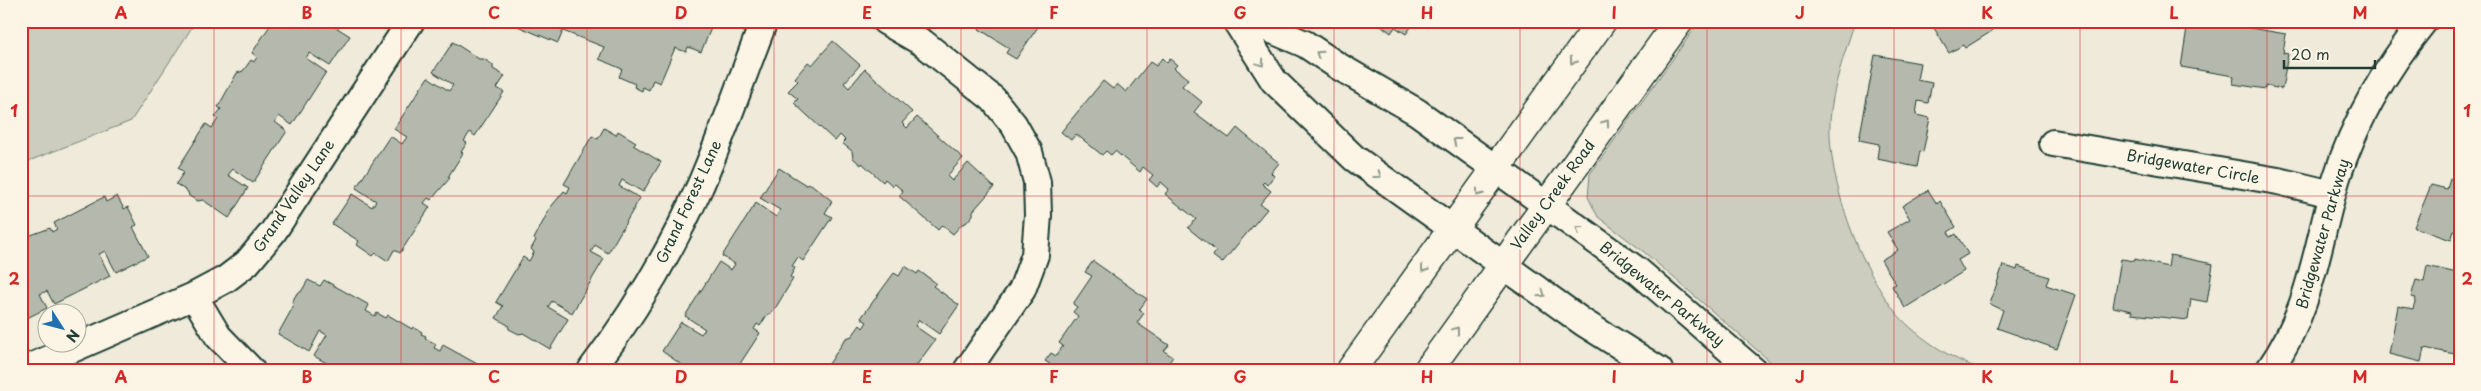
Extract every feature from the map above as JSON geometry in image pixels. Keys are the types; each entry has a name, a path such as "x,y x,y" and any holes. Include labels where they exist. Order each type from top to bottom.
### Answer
{"main road":[{"path":"1351,370 1602,21"},
{"name":"Valley Creek Road","path":"1428,370 1679,21"}],"street":[{"name":"Grand Valley Lane","path":"24,370 194,296 236,272 264,244 411,21"},
{"name":"Grand Forest Lane","path":"591,370 647,290 675,238 701,183 764,21"},
{"path":"885,21 923,44 993,99 1018,132 1029,152 1037,182 1038,215 1035,255 1022,290 967,370"},
{"path":"1236,21 1274,81 1354,158 1503,266 1600,333 1659,370"},
{"name":"Bridgewater Parkway","path":"1251,21 1304,44 1417,112 1646,277 1753,370"},
{"name":"Bridgewater Parkway","path":"2269,370 2302,310 2314,270 2332,194 2343,160 2364,112 2392,65 2424,21"},
{"name":"Bridgewater Circle","path":"2054,143 2278,181 2332,194"},
{"path":"194,296 222,342 250,370"}],"shaded area":[{"path":"21,21 196,21 131,121 21,164"},
{"path":"1700,21 1855,21 1836,83 1830,121 1834,169 1849,223 1871,274 1898,315 1916,332 1939,349 1964,362 1987,370 1780,370 1644,252 1598,217 1588,197 1590,174"}],"building":[{"path":"273,21 326,21 350,36 330,66 309,53 306,58 326,72 292,125 279,116 275,122 287,131 253,183 233,169 228,175 248,188 229,218 203,200 198,201 189,196 188,192 176,184 184,172 178,168 206,124 212,128 218,119 215,117 221,109 218,107 237,73 243,71 251,60 254,62 257,57 252,53"},
{"path":"714,21 701,52 688,47 686,52 675,48 660,83 653,80 649,90 643,87 642,91 634,87 635,84 619,77 622,69 599,59 604,47 563,31 558,43 508,22"},
{"path":"984,21 1042,21 1016,59 1006,53 1009,48 979,29"},
{"path":"1375,21 1419,21 1414,23 1406,34 1395,27 1391,33"},
{"path":"1935,21 1987,21 1992,31 1965,48 1963,45 1949,53 1931,23"},
{"path":"2122,21 2140,21 2138,27"},
{"path":"2188,21 2208,21 2286,34 2283,53 2288,54 2282,89 2266,86 2266,89 2233,84 2234,76 2181,67"},
{"path":"833,41 860,65 844,83 849,88 865,69 912,112 902,123 907,128 917,117 963,158 947,176 952,181 968,163 994,187 973,211 973,215 953,234 942,225 938,230 899,196 903,191 895,184 893,186 885,179 883,182 862,163 861,165 853,158 852,151 842,143 845,140 840,135 835,141 794,103 798,99 788,91 798,81 795,78 808,62 812,65"},
{"path":"453,42 479,59 484,59 493,65 493,69 505,76 497,88 504,92 475,136 470,132 464,141 467,143 448,177 450,178 431,200 428,198 424,203 430,207 400,253 394,250 388,261 376,253 373,256 357,245 359,241 332,224 352,194 372,207 376,201 356,188 390,136 402,144 407,137 394,129 428,77 449,91 453,85 433,72"},
{"path":"1875,55 1920,63 1917,80 1932,83 1928,103 1918,101 1916,115 1930,118 1923,152 1920,151 1917,167 1877,159 1879,144 1859,140"},
{"path":"1162,58 1167,63 1170,59 1177,65 1174,68 1188,79 1182,86 1202,102 1194,112 1229,138 1237,128 1279,163 1271,173 1274,176 1267,185 1264,182 1262,184 1271,191 1260,204 1267,209 1222,263 1213,256 1216,251 1188,228 1196,219 1165,194 1169,189 1161,182 1157,187 1149,180 1153,175 1143,167 1140,172 1115,151 1111,155 1106,151 1102,155 1076,134 1071,140 1061,132 1103,81 1113,89 1117,84 1126,92 1150,62 1156,66"},
{"path":"604,128 616,135 618,131 636,142 633,145 661,162 643,192 622,180 619,186 640,198 608,253 595,245 591,252 604,259 572,313 552,301 548,307 568,319 550,349 523,333 519,334 509,329 508,325 496,318 503,306 496,302 523,257 529,261 534,252 531,249 536,240 534,239 546,213 564,191 567,193 570,187 564,184 592,136 598,139"},
{"path":"779,168 806,185 811,184 832,201 825,213 832,217 803,261 798,257 792,266 795,268 790,277 793,279 773,312 767,315 760,326 757,324 754,329 760,333 736,370 689,370 662,351 681,322 701,334 705,329 685,316 719,262 731,270 735,264 722,256 756,203 776,217 780,210 760,198"},
{"path":"2460,170 2460,232 2454,231 2451,240 2414,227 2431,185 2447,189 2450,179 2456,181"},
{"path":"1928,190 1937,204 1940,201 1956,227 1948,232 1951,237 1956,234 1968,254 1958,260 1964,271 1905,308 1892,286 1896,284 1881,260 1898,250 1887,232 1910,219 1902,206"},
{"path":"117,196 124,209 128,207 137,225 133,227 148,256 116,272 105,251 99,254 110,276 54,304 47,291 40,294 45,304 38,304 38,312 21,321 23,238 50,228 52,232 57,229 54,223 104,197 106,202"},
{"path":"2170,255 2213,264 2207,302 2191,299 2188,320 2131,314 2132,311 2113,307 2121,259 2135,261 2135,259 2168,267"},
{"path":"1093,261 1147,299 1139,310 1144,313 1137,323 1169,345 1164,351 1173,357 1169,362 1172,364 1168,370 1046,370 1050,364 1045,361 1051,353 1056,356 1063,346 1059,343 1078,316 1073,312 1077,307 1073,304 1092,276 1085,272"},
{"path":"2003,265 2017,270 2018,266 2049,277 2046,285 2076,295 2057,349 1997,328 2003,310 1990,304"},
{"path":"905,266 917,274 919,271 936,283 933,286 959,305 939,334 919,320 915,326 935,340 913,370 825,370 846,338 852,336 860,325 863,328 867,322 861,318 894,273 899,276"},
{"path":"2427,266 2457,273 2460,271 2460,355 2424,348 2421,362 2389,354 2398,306 2413,309 2416,298 2411,297 2416,280 2424,282"},
{"path":"308,280 320,286 324,280 369,305 366,311 375,316 377,313 386,318 388,315 412,329 413,327 422,332 421,334 426,336 425,338 436,344 434,348 440,351 443,345 488,370 339,370 314,356 327,335 320,331 309,352 278,334 293,307 292,302 297,293 301,292"}]}
